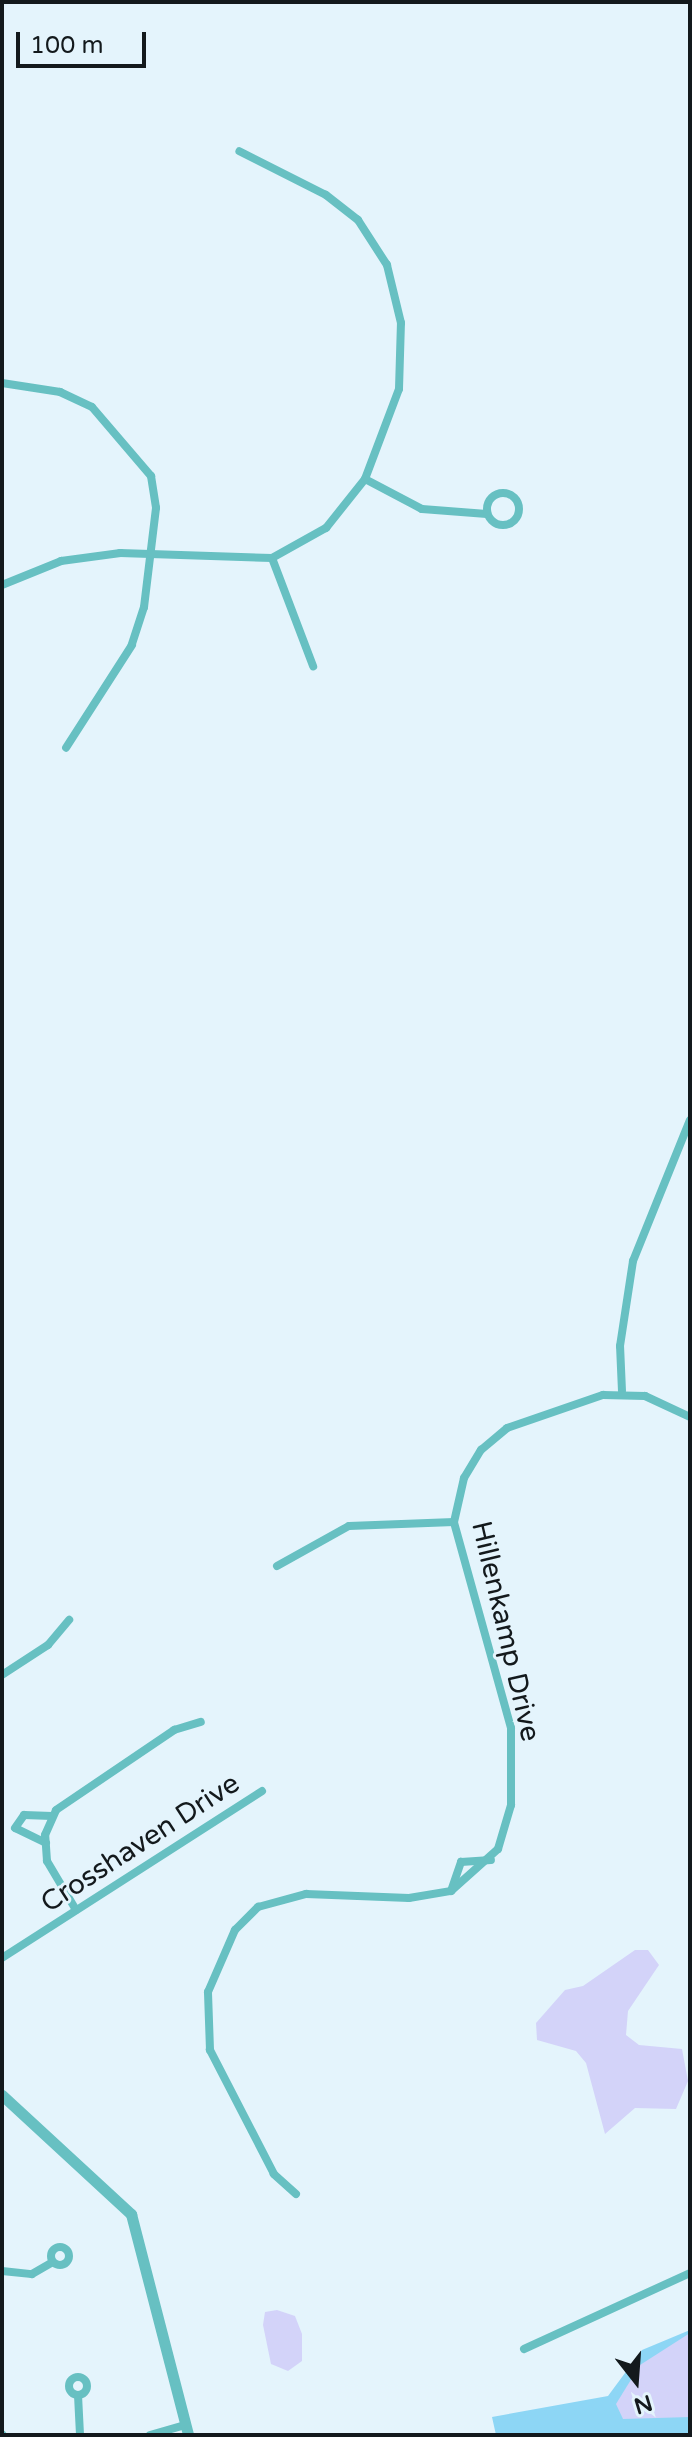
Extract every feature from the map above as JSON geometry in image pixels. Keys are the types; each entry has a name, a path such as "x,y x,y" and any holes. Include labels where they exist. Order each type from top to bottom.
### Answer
{"street":[{"path":"2,585 61,561 153,556 272,558 326,528 365,479 399,389 401,323 387,265 358,220 326,195 239,151"},
{"path":"2,383 60,392 92,407 137,451 151,476 153,556 132,645 66,748"},
{"path":"365,479 422,509 487,514 509,524 519,506 497,494 487,514"},
{"path":"272,558 313,666"},
{"path":"690,1120 633,1261 620,1346 622,1391 690,1417"},
{"name":"Hillenkamp Drive","path":"491,1860 511,1805 511,1728 454,1522 464,1478 493,1437 530,1416 622,1391"},
{"path":"277,1566 349,1526 454,1522"},
{"path":"2,1675 48,1645 69,1620"},
{"path":"76,1910 47,1861 46,1843 52,1816 72,1794 174,1730 201,1722"},
{"name":"Crosshaven Drive","path":"2,1958 262,1791"},
{"path":"46,1843 15,1828 24,1815 52,1816"},
{"path":"451,1891 461,1862 491,1860"},
{"path":"296,2194 274,2174 210,2050 208,1992 220,1958 235,1930 280,1898 451,1891 491,1860"},
{"path":"2,2095 131,2214 187,2430 150,2435"},
{"path":"2,2271 32,2274 53,2262"},
{"path":"524,2349 690,2273"},
{"path":"78,2395 80,2435"}],"shaded area":[{"path":"635,1950 648,1950 659,1965 628,2011 626,2035 639,2045 682,2049 688,2081 676,2109 635,2108 605,2134 586,2063 576,2051 537,2040 536,2023 565,1990 583,1986"},
{"path":"277,2310 295,2316 302,2334 302,2361 288,2371 271,2364 263,2325 265,2312"},
{"path":"690,2330 690,2435 496,2435 492,2417 608,2396 642,2350"},
{"path":"690,2333 690,2417 623,2419 616,2404 640,2365"}]}
